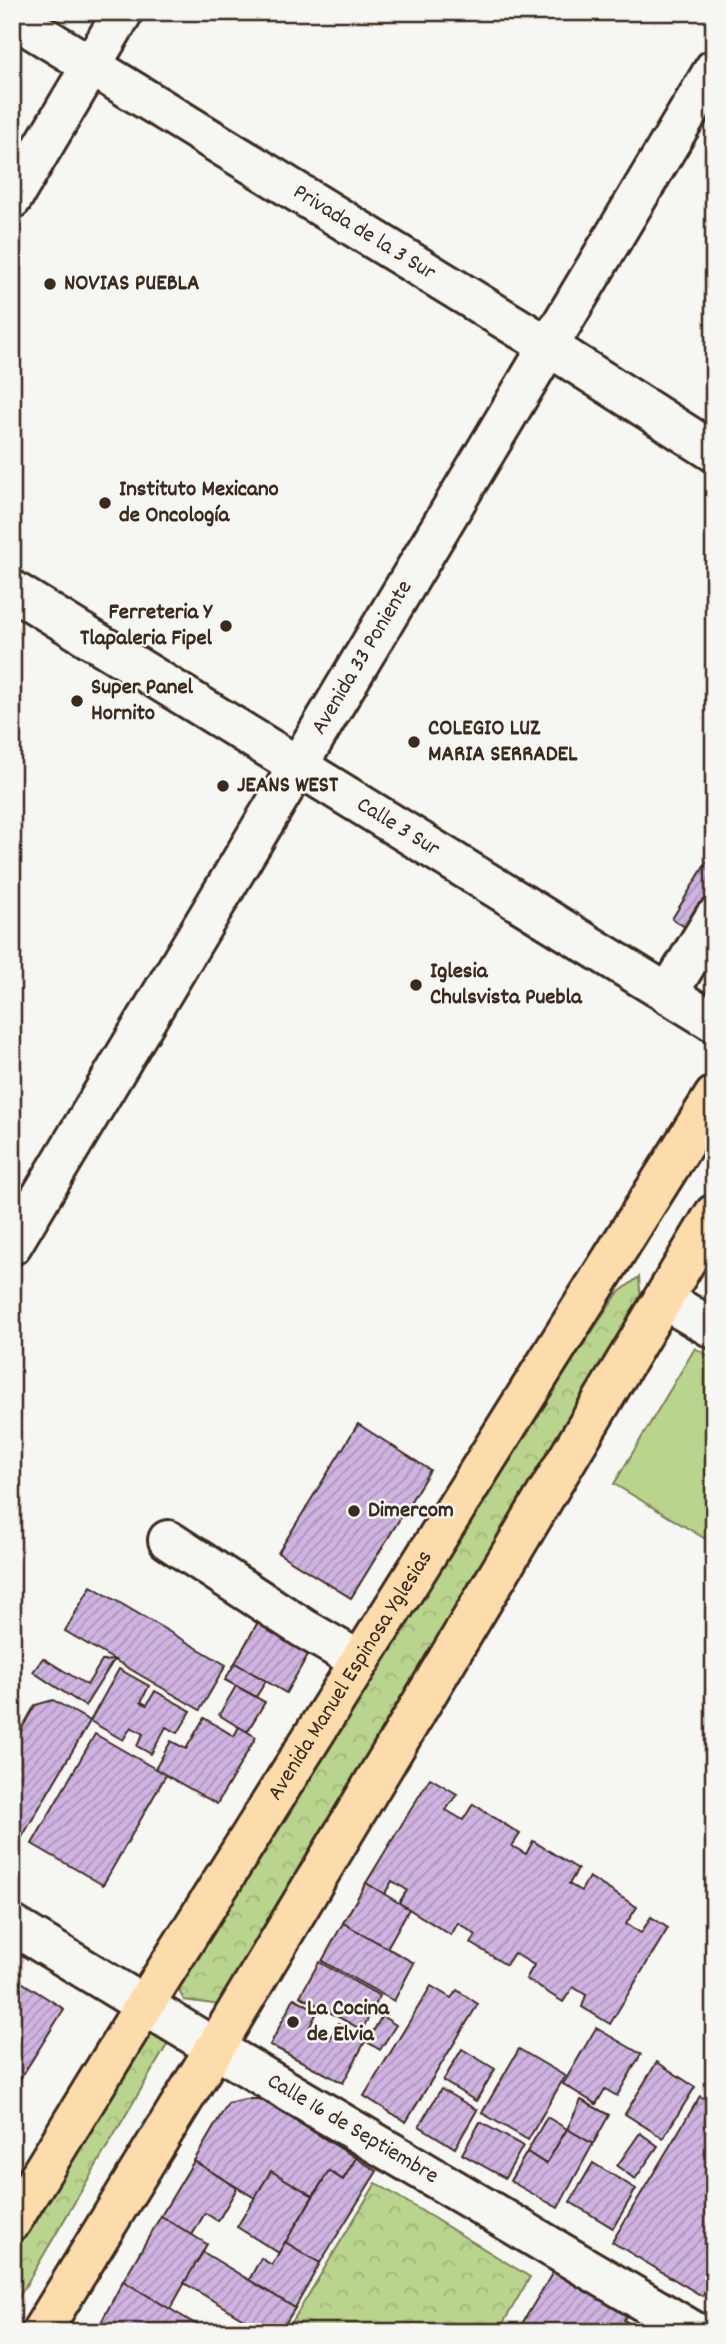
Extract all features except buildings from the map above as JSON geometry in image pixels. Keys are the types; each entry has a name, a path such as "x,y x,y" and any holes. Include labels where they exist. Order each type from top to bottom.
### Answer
{"main road":[{"name":"Avenida Manuel Espinosa Yglesias","path":"12,2221 714,1096"},
{"path":"41,2332 215,2048 714,1214"}],"street":[{"path":"12,199 123,12"},
{"name":"Privada de la 3 Sur","path":"12,17 548,346 714,452"},
{"name":"Avenida 33 Poniente","path":"12,1245 714,69"},
{"name":"Calle 3 Sur","path":"12,590 714,1022"},
{"path":"668,994 712,927"},
{"path":"663,1299 714,1329"},
{"path":"168,1540 303,1628 360,1661"},
{"name":"Calle 16 de Septiembre","path":"12,1925 695,2332"}],"green space":[{"path":"639,1277 641,1303 220,2005 184,2000 172,1978 362,1675 618,1293"},
{"path":"695,1348 714,1359 714,1544 614,1484"},
{"path":"135,2024 168,2043 12,2309 12,2235"},
{"path":"376,2183 530,2277 498,2332 286,2332"}],"place":[{"name":"NOVIAS PUEBLA","path":"50,284"},
{"name":"Instituto Mexicano de Oncología","path":"105,503"},
{"name":"Ferreteria Y Tlapaleria Fipel","path":"226,626"},
{"name":"Super Panel Hornito","path":"77,701"},
{"name":"COLEGIO LUZ MARIA SERRADEL","path":"414,742"},
{"name":"JEANS WEST","path":"223,786"},
{"name":"Iglesia Chulsvista Puebla","path":"416,985"},
{"name":"Dimercom","path":"354,1511"},
{"name":"La Cocina de Elvia","path":"293,2022"}]}
